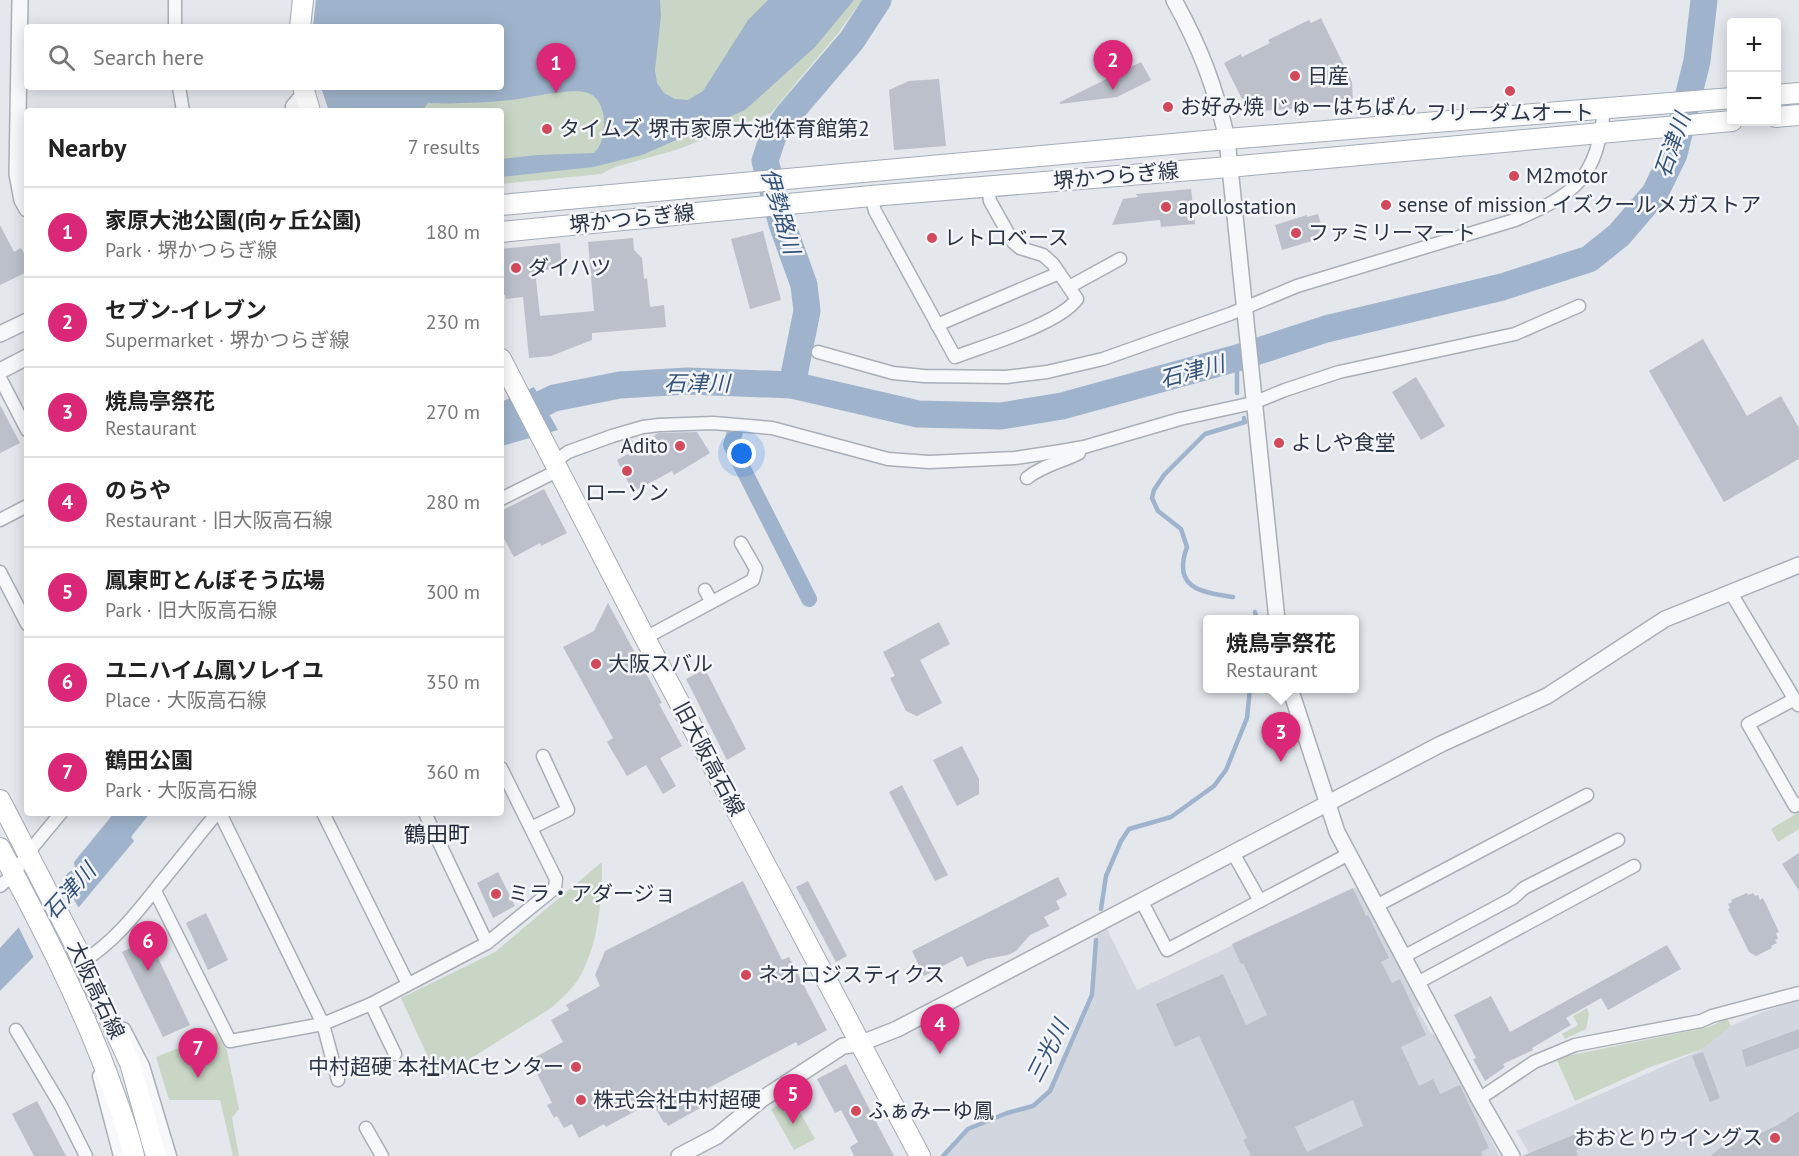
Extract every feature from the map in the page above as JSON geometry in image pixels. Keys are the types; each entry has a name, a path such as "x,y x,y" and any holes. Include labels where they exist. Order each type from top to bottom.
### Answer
{"main road":[{"path":"300,24 303,0"},
{"path":"304,90 309,108"},
{"path":"1781,95 1799,93"},
{"name":"堺かつらぎ線","path":"504,205 1227,139 1727,98"},
{"path":"1781,117 1799,115"},
{"name":"堺かつらぎ線","path":"504,232 872,196 1229,167 1727,121"},
{"name":"旧大阪高石線","path":"504,365 645,638 920,1156"},
{"name":"大阪高石線","path":"0,800 80,956 130,1064 156,1156"},
{"name":"大阪高石線","path":"0,848 7,880 24,896 80,1006 105,1068 130,1138 134,1156"}],"street":[{"path":"20,0 17,174 24,204"},
{"path":"175,0 175,24"},
{"path":"1174,0 1206,64 1227,139 1276,615"},
{"path":"180,90 182,108"},
{"path":"292,108 304,90"},
{"path":"818,352 893,373 924,376 1006,377 1047,372 1103,359 1245,313 1297,286 1515,220 1543,208 1580,183 1608,132 1613,109"},
{"path":"872,196 875,211 955,357 1053,319 1071,308 1077,299 1043,255 1020,248 1013,242 990,201 988,187"},
{"path":"1069,286 1120,259"},
{"path":"937,325 1059,273"},
{"path":"504,497 552,460 568,452 612,436 659,425 713,423 772,428 888,459 930,462 1015,458 1084,447 1180,418 1253,400 1339,372 1515,334 1579,306"},
{"path":"0,334 24,322"},
{"path":"0,371 24,359"},
{"path":"0,378 24,424"},
{"path":"1027,478 1049,464 1079,453 1084,447"},
{"path":"0,520 24,508"},
{"path":"645,638 708,596 753,580 756,569 741,543"},
{"path":"680,1156 717,1136 762,1099 843,1046 859,1044 897,1029 1441,744 1547,696 1665,619 1799,566"},
{"path":"0,572 24,618"},
{"path":"1731,593 1797,703 1748,724 1795,806 1799,804"},
{"path":"1292,693 1337,832 1479,1099 1512,1156"},
{"path":"531,828 568,810 543,756"},
{"path":"155,891 230,1041 323,1024 371,1004 488,943 555,888 556,879 504,774"},
{"path":"1376,906 1587,795"},
{"path":"7,880 59,816"},
{"path":"80,956 99,952 118,936 216,816"},
{"path":"219,816 323,1024 338,1080"},
{"path":"324,816 408,984"},
{"path":"426,816 488,943"},
{"path":"1403,957 1513,898 1524,888 1618,840"},
{"path":"1233,853 1260,901"},
{"path":"1142,902 1167,950 1349,855"},
{"path":"1417,983 1634,866"},
{"path":"97,992 123,1027 143,1066 170,1156"},
{"path":"1479,1099 1534,1062 1575,1046 1701,1021 1799,993"},
{"path":"371,1004 395,1054"},
{"path":"80,1006 120,1156"},
{"path":"16,1030 61,1106 86,1156"},
{"path":"366,1128 382,1156"}],"shaded area":[{"path":"1357,887 1419,1004 1418,1011 1430,1032 1442,1041 1499,1156 945,1156 969,1131 1007,1115 1034,1108 1051,1093 1094,997 1097,934 1107,929 1137,990"},
{"name":"おおとりウイングス","path":"1799,999 1799,1156 1531,1156 1516,1131 1703,1049 1731,1026"}],"green space":[{"path":"316,0 862,0 839,32 771,113 676,150 615,167 601,174 504,184 504,108 328,108 322,90 504,90 504,24 313,24"},
{"path":"1799,812 1799,829 1778,842 1771,829"},
{"path":"602,862 596,933 588,960 576,983 551,1008 438,1079 401,998 495,952"},
{"path":"1587,1008 1589,1014 1586,1029 1565,1039 1562,1034 1578,1025 1573,1016"},
{"path":"1727,1019 1731,1026 1703,1049 1650,1067 1575,1101 1557,1060 1709,1027"},
{"path":"217,1033 227,1051 239,1109 232,1118 239,1156 233,1156 220,1100 169,1100 156,1057"},
{"path":"792,1098 815,1139 794,1150 771,1109"}],"water":[{"path":"316,0 660,0 661,16 655,70 657,83 664,93 675,99 688,100 703,91 748,20 768,0 854,0 815,47 745,110 642,155 593,167 504,177 504,159 594,153 601,142 604,129 604,119 598,100 588,93 573,91 490,102 428,103 424,108 328,108 322,90 504,90 504,24 313,24"},
{"path":"534,387 558,430 504,445 504,401"},
{"path":"112,816 148,816 131,837 134,841 59,931 0,991 0,948 69,872 75,869 74,862"}],"pier":[{"path":"61,876 81,912 35,960 17,924"}],"building":[{"path":"1321,18 1352,82 1353,105 1259,111 1242,99 1224,63 1270,43 1268,40 1309,20 1311,23"},
{"path":"1141,62 1151,80 1117,97 1060,104 1060,102"},
{"path":"939,79 946,146 894,150 889,90 909,81"},
{"path":"1191,189 1195,224 1161,227 1160,220 1112,225 1123,199 1138,197 1136,194"},
{"path":"1318,214 1325,237 1282,250 1275,225"},
{"path":"0,225 14,252 21,248 24,254 24,273 0,285"},
{"path":"763,231 781,300 750,309 731,239"},
{"path":"633,238 634,250 642,258 644,279 647,278 650,307 664,305 666,327 592,333 592,340 551,356 529,358 523,297 506,299 504,295 504,249 560,243 562,268 535,271 540,316 594,311 588,242"},
{"path":"1703,339 1747,416 1781,396 1799,428 1799,459 1724,502 1649,371"},
{"path":"1416,377 1445,426 1421,440 1392,392"},
{"path":"0,405 20,443 0,453"},
{"path":"697,432 710,453 674,475 672,471 633,492 617,460 652,441 650,439 658,433"},
{"path":"544,489 567,533 541,546 540,543 514,557 504,539 504,509"},
{"path":"608,603 662,703 659,704 682,746 660,758 676,786 663,794 646,765 627,776 607,742 613,738 563,647 594,631"},
{"path":"939,622 950,644 920,660 942,703 917,716 906,711 890,678 895,676 883,652"},
{"path":"705,669 746,749 727,760 686,679"},
{"path":"962,746 979,779 979,794 957,806 933,760"},
{"path":"902,785 948,875 935,881 889,792"},
{"path":"1799,853 1799,891 1782,864"},
{"name":"ミラ・アダージョ","path":"498,872 515,906 493,918 477,883"},
{"path":"1058,877 1067,895 1056,901 1060,909 1044,917 1049,926 1030,935 1016,951 967,967 962,956 924,976 912,951"},
{"path":"743,881 782,960 789,957 827,1030 798,1046 796,1042 695,1095 702,1107 668,1126 652,1102 606,1127 604,1124 579,1138 572,1124 564,1128 557,1116 554,1118 547,1105 552,1103 530,1060 563,1042 551,1020 569,1010 566,1005 600,986 595,975 605,951"},
{"path":"808,881 847,956 836,962 796,887"},
{"path":"1353,888 1389,958 1381,962 1392,983 1400,979 1426,1035 1401,1047 1419,1086 1433,1079 1440,1094 1460,1085 1489,1148 1481,1152 1483,1156 1251,1156 1243,1140 1247,1138 1199,1036 1175,1047 1156,1004 1223,974 1246,1025 1267,1015 1232,944","holes":["1353,1100 1363,1126 1307,1152 1295,1127"]},
{"path":"1747,893 1758,895 1760,900 1763,898 1779,932 1776,933 1777,943 1756,956 1749,952 1728,909 1731,900"},
{"path":"206,913 228,960 208,970 186,923"},
{"path":"149,939 190,1025 163,1037 122,952"},
{"path":"1667,945 1681,969 1608,1010 1601,998 1566,1018 1571,1025 1532,1048 1533,1050 1503,1064 1505,1067 1485,1081 1454,1015 1491,996 1510,1032"},
{"path":"1799,1029 1799,1048 1746,1067 1742,1050"},
{"path":"1703,1052 1720,1098 1710,1102 1692,1056"},
{"name":"ふぁみーゆ鳳","path":"846,1064 894,1156 854,1156 850,1147 858,1142 841,1110 835,1113 817,1079"},
{"path":"37,1101 66,1156 34,1156 12,1114"},
{"name":"おおとりウイングス","path":"1799,1111 1799,1156 1711,1156 1735,1135 1744,1141 1778,1125"},
{"path":"1583,1131 1589,1145 1576,1150 1578,1156 1522,1156"}],"waterway":[{"name":"伊勢路川","path":"792,385 807,311 804,285 782,224 765,161 773,136 852,40 878,0"},
{"name":"石津川","path":"504,423 554,398 620,385 687,381 792,385 918,414 1001,416 1062,406 1237,358 1326,329 1502,287 1589,259 1619,235 1655,193 1674,154 1697,61 1704,0"},
{"name":"三光川","path":"1237,358 1237,393"},
{"name":"三光川","path":"1233,597 1200,590 1186,580 1183,561 1187,547 1181,529 1158,511 1152,498 1154,490 1164,475 1205,434 1245,422 1244,418"},
{"path":"735,432 731,445 809,599"},
{"name":"三光川","path":"1101,909 1106,876 1121,841 1129,829 1171,817 1214,786 1226,770 1247,718 1250,693"},
{"name":"三光川","path":"943,1156 968,1129 1007,1113 1033,1106 1050,1091 1092,995 1096,940"}],"place":[{"name":"日産","path":"1295,76"},
{"name":"セブン-イレブン","path":"1113,90"},
{"name":"フリーダムオート","path":"1510,91"},
{"name":"家原大池公園(向ヶ丘公園)","path":"556,93"},
{"name":"お好み焼 じゅーはちばん","path":"1168,107"},
{"name":"タイムズ 堺市家原大池体育館第2","path":"547,129"},
{"name":"M2motor","path":"1514,176"},
{"name":"sense of mission イズクールメガストア","path":"1386,205"},
{"name":"apollostation","path":"1166,207"},
{"name":"ファミリーマート","path":"1296,233"},
{"name":"レトロベース","path":"932,238"},
{"name":"ダイハツ","path":"516,268"},
{"name":"よしや食堂","path":"1279,443"},
{"name":"Adito","path":"680,446"},
{"name":"ローソン","path":"627,471"},
{"name":"大阪スバル","path":"596,664"},
{"name":"焼鳥亭祭花","path":"1281,762"},
{"name":"ミラ・アダージョ","path":"496,894"},
{"name":"ユニハイム鳳ソレイユ","path":"148,971"},
{"name":"ネオロジスティクス","path":"746,975"},
{"name":"のらや","path":"940,1054"},
{"name":"中村超硬 本社MACセンター","path":"576,1067"},
{"name":"鶴田公園","path":"198,1078"},
{"name":"株式会社中村超硬","path":"581,1100"},
{"name":"ふぁみーゆ鳳","path":"856,1111"},
{"name":"鳳東町とんぼそう広場","path":"793,1124"},
{"name":"おおとりウイングス","path":"1775,1138"}],"district":[{"name":"鶴田町","path":"437,834"}]}
